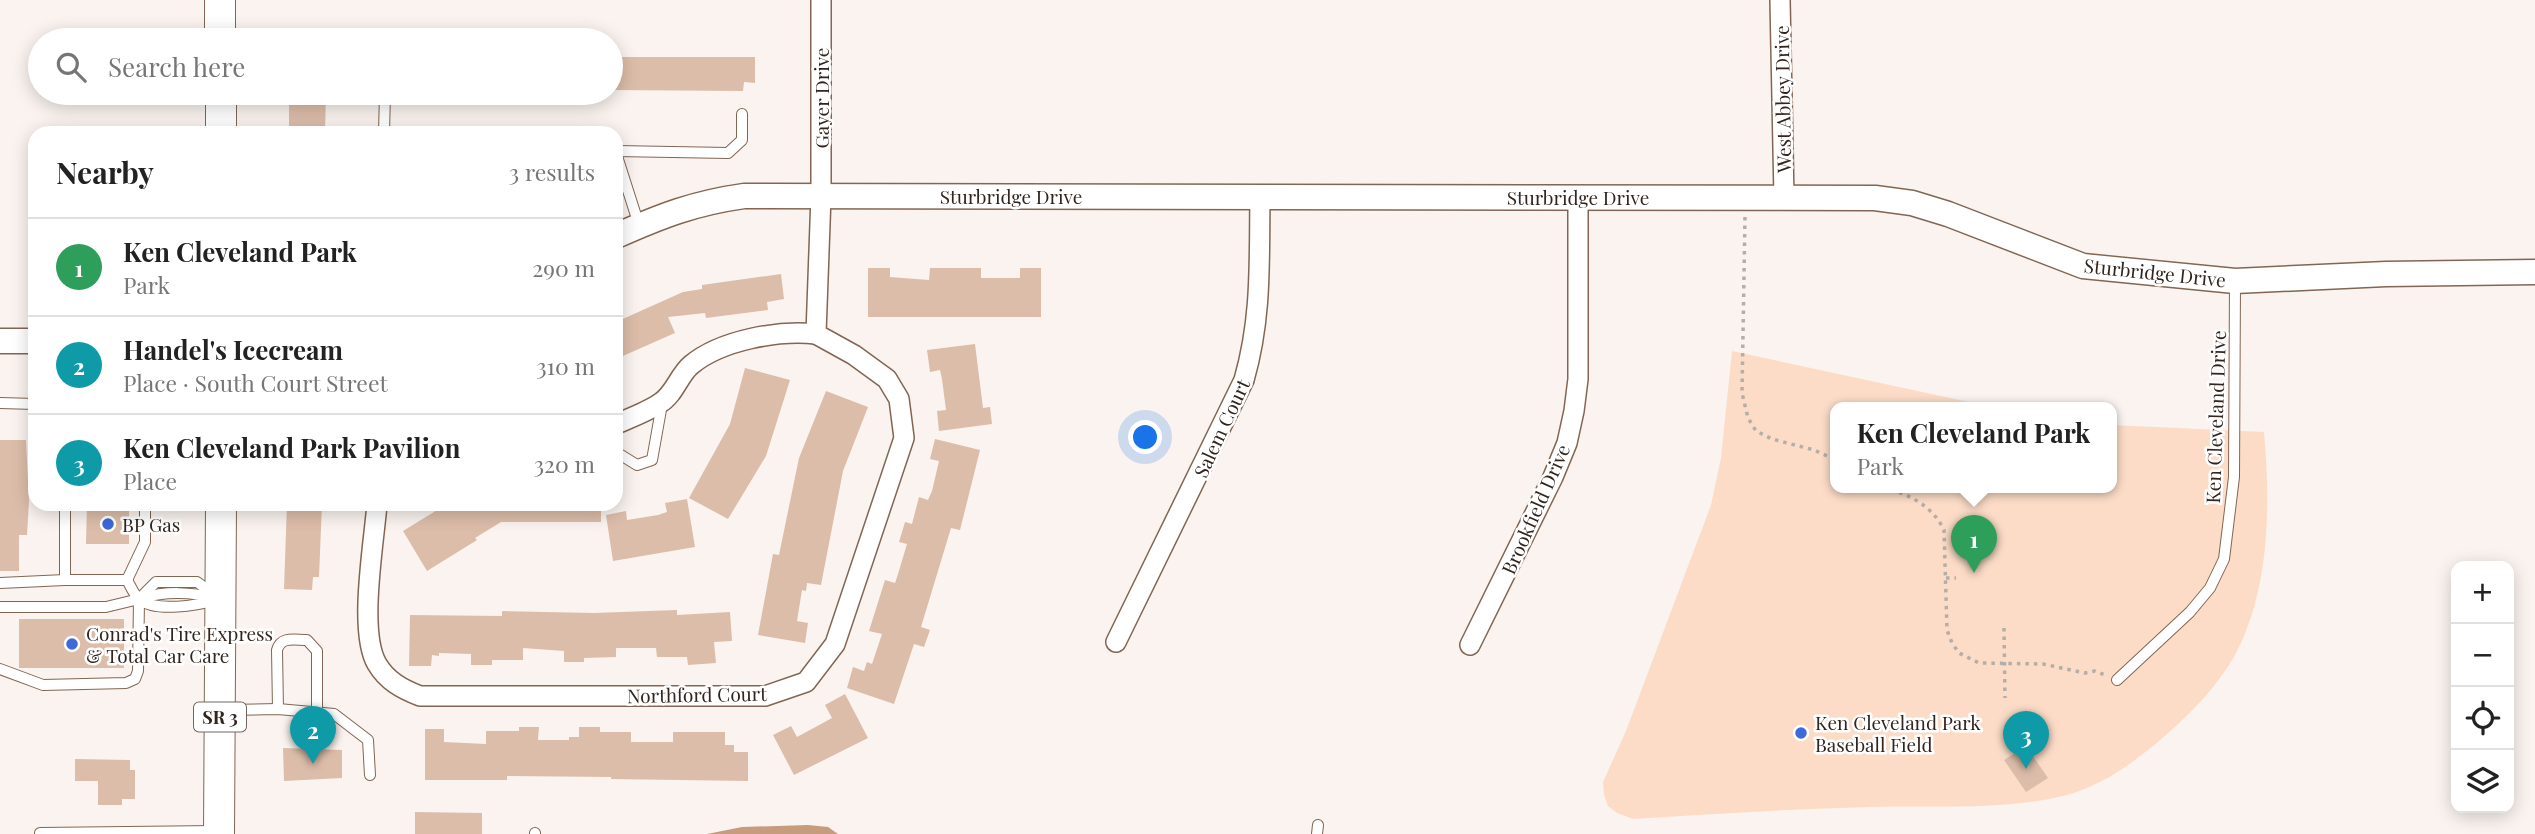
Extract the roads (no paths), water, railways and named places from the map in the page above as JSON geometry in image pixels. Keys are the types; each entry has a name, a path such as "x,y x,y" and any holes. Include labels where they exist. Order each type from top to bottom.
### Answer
{"main road":[{"path":"220,0 220,28"},
{"path":"221,105 221,126"},
{"name":"SR 3","path":"219,833 220,511"}],"street":[{"name":"Gayer Drive","path":"821,0 821,196"},
{"name":"West Abbey Drive","path":"1780,0 1784,198"},
{"name":"Sturbridge Drive","path":"623,233 671,212 707,201 744,196 1875,198 1912,203 1948,214 2083,266 2235,281 2386,274 2535,272"},
{"path":"623,421 663,402 691,366 717,349 773,333 792,331 816,334 821,196"},
{"name":"Salem Court","path":"1116,642 1203,470 1244,380 1253,349 1259,312 1260,197"},
{"name":"Brookfield Drive","path":"1470,645 1567,443 1578,379 1578,197"},
{"name":"Northford Court","path":"376,511 369,598 370,647 383,671 403,689 420,695 765,696 806,682 835,644 904,438 899,399 887,379 854,355 816,334"},
{"path":"0,341 28,341"}],"lane":[{"path":"384,126 385,105"},
{"path":"623,152 728,153 742,140 742,114"},
{"path":"623,175 639,226"},
{"name":"Ken Cleveland Drive","path":"2117,680 2190,612 2210,588 2224,559 2234,477 2235,281"},
{"path":"623,456 637,465 652,460 663,402"},
{"path":"0,403 28,404"},
{"path":"65,511 65,580"},
{"path":"127,580 145,542 145,511"},
{"path":"0,583 127,580"},
{"path":"0,669 43,685 126,683 135,679 138,671 139,599 127,580"},
{"path":"0,607 106,607 139,599 156,582 197,582 220,599"},
{"path":"139,599 156,606 196,605 220,599"},
{"path":"278,709 279,643 284,640 306,640 317,651 317,712"},
{"path":"220,710 278,709 334,714 368,740 370,775"},
{"path":"40,833 219,833"}],"place":[{"name":"BP Gas","path":"108,524"},
{"name":"Ken Cleveland Park","path":"1974,573"},
{"name":"Conrad's Tire Express & Total Car Care","path":"72,644"},
{"name":"Ken Cleveland Park Baseball Field","path":"1801,733"},
{"name":"Handel's Icecream","path":"313,764"},
{"name":"Ken Cleveland Park Pavilion","path":"2026,769"}]}
